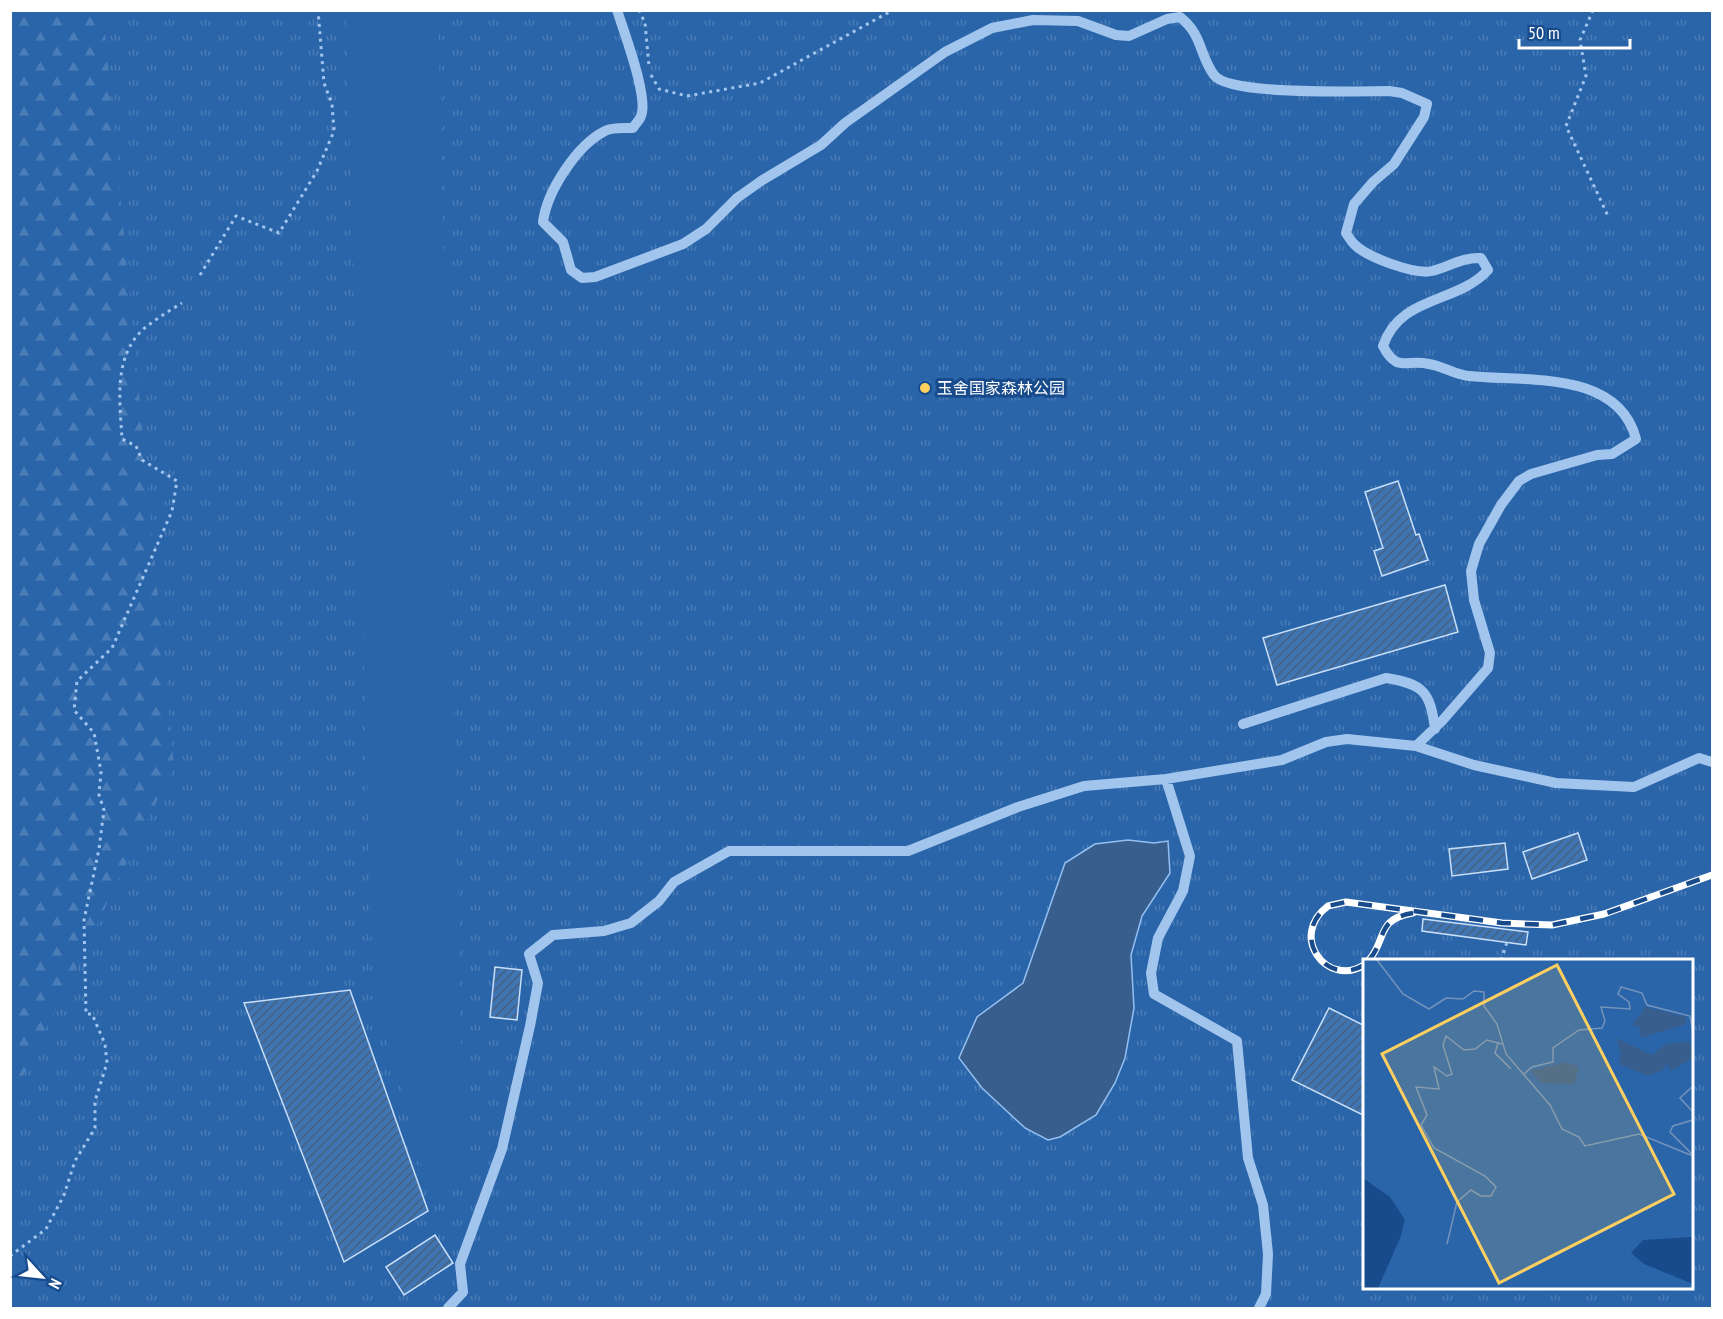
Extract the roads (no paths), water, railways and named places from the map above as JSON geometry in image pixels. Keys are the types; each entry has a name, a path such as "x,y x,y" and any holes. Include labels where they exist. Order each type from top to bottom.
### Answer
{"street":[{"path":"617,10 637,75 643,103 641,116 633,128 606,130 572,158 545,206 543,222 562,242 572,270 582,278 595,277 683,244 706,229 737,198 821,146 845,123 945,52 992,28 1006,24 1033,20 1078,21 1116,35 1129,36 1167,19 1180,16 1191,25 1214,75 1224,84 1251,89 1389,91 1402,93 1427,104 1424,117 1402,153 1354,204 1346,233 1353,244 1364,252 1389,263 1430,272 1468,257 1481,258 1488,270 1479,280 1453,293 1425,302 1399,322 1388,333 1383,346 1389,359 1402,364 1428,363 1467,376 1536,378 1590,390 1616,403 1632,425 1636,439 1612,454 1597,455 1530,474 1519,482 1501,505 1479,544 1471,571 1474,600 1490,653 1488,668 1435,729 1416,746"},
{"path":"1243,724 1386,678 1405,681 1420,689 1432,702 1435,729"},
{"path":"448,1308 463,1292 460,1264 502,1149 538,983 529,954 553,935 604,931 631,923 659,901 674,882 729,851 908,851 1018,807 1084,786 1166,779 1282,760 1326,742 1347,739 1416,746 1474,765 1556,783 1634,787 1699,758 1713,762"},
{"path":"1166,779 1190,856 1183,891 1158,938 1150,973 1154,994 1237,1041 1248,1158 1263,1205 1268,1254 1266,1294 1259,1308"}],"railway":[{"path":"1363,965 1350,970 1337,970 1317,955 1312,944 1312,931 1317,918 1328,906 1346,902 1502,923 1552,925 1604,914 1712,875"},
{"path":"1370,959 1388,925 1401,916 1413,913"}],"place":[{"name":"玉舍国家森林公园","path":"925,388"}]}
